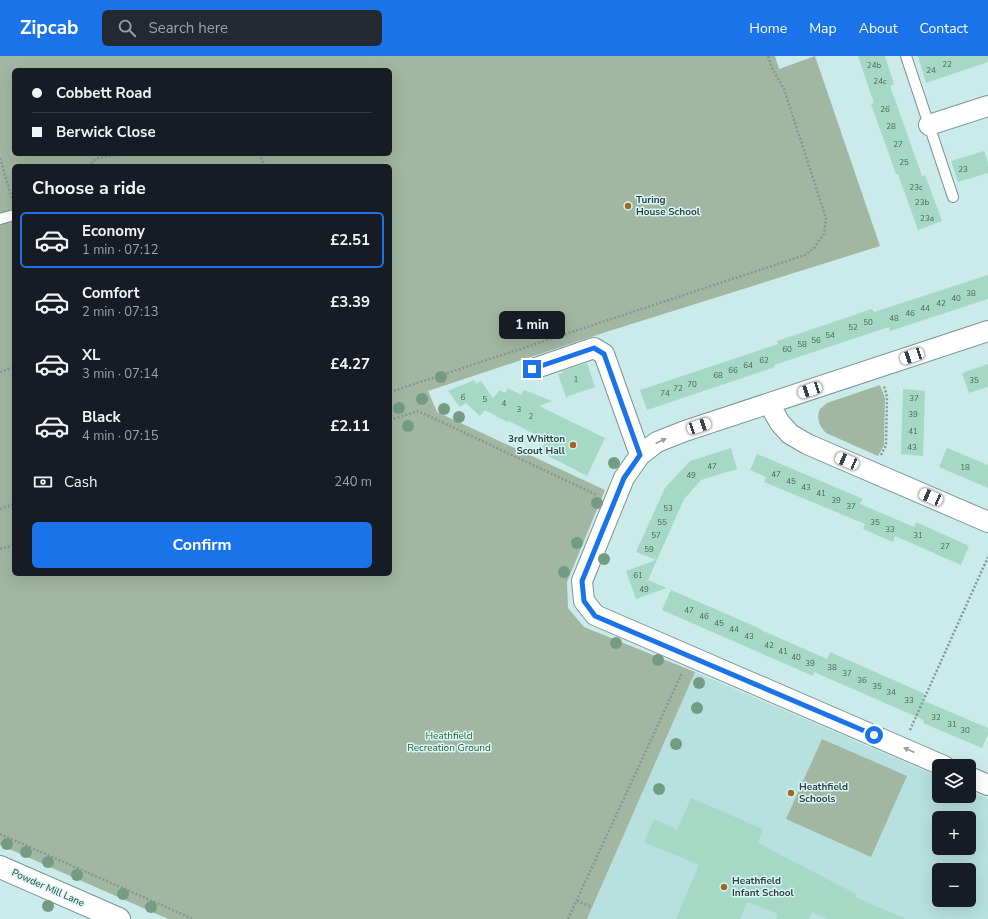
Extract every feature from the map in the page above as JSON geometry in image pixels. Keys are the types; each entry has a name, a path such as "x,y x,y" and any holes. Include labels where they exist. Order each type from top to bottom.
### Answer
{"street":[{"path":"929,125 988,106"},
{"path":"932,760 595,616 584,601 582,581 624,478 640,455 657,442 685,431 770,404 988,330"},
{"path":"532,369 594,348 604,354 640,455"},
{"path":"770,404 780,423 790,434 807,444 988,522"},
{"path":"976,780 988,785"},
{"name":"Powder Mill Lane","path":"0,867 119,919"}],"lane":[{"path":"906,56 953,197"},
{"path":"0,220 12,216"}],"path":[{"path":"392,391 805,255 814,248 824,234 826,218 784,89 772,68 768,56"},
{"path":"90,164 97,158 110,156"},
{"path":"0,158 12,197"},
{"path":"873,472 886,445 887,397 878,367"},
{"path":"0,372 12,368"},
{"path":"392,419 418,411 613,503"},
{"path":"0,509 12,505"},
{"path":"0,549 12,546"},
{"path":"903,747 988,558"},
{"path":"568,919 690,656"},
{"path":"0,834 193,919"},
{"path":"577,901 592,907"}],"shaded area":[{"name":"Heathfield Schools","path":"695,672 932,774 932,803 976,803 976,793 988,799 988,919 587,919"}],"green space":[{"name":"Heathfield Recreation Ground","path":"0,56 775,56 779,69 815,56 880,246 606,332 428,391 437,412 605,490 567,582 568,608 584,627 695,672 587,919 168,919 0,845"},
{"path":"880,385 885,398 884,445 878,456 826,433 819,422 818,416 820,409 827,403"},
{"path":"822,739 907,776 871,857 786,819"}],"building":[{"path":"858,56 885,56 894,84 890,86 922,176 925,175 942,221 918,230 871,104 874,103"},
{"path":"918,56 988,56 988,62 926,83"},
{"path":"984,151 988,163 988,173 958,182 951,161"},
{"path":"988,275 988,299 890,331 889,327 774,365 775,367 647,410 640,390 778,344 777,341 872,309 874,312"},
{"path":"587,363 595,387 566,397 558,374 563,373 562,371"},
{"path":"988,364 988,387 969,393 962,373"},
{"path":"474,380 476,384 481,381 493,398 500,390 505,393 508,388 521,395 524,390 552,401 539,406 605,438 587,476 541,452 546,440 485,410 480,416 466,403 460,407 448,391"},
{"path":"903,389 925,391 923,456 901,454"},
{"path":"731,448 737,469 701,480 684,499 648,580 667,588 636,599 626,571 656,560 636,552 665,488 690,461"},
{"path":"947,448 988,465 988,488 939,467"},
{"path":"757,454 863,499 860,504 914,527 916,522 969,546 961,565 895,536 893,542 863,529 865,524 764,482 766,477 750,470"},
{"path":"671,590 827,659 830,652 925,694 922,700 988,728 988,734 982,748 923,723 924,720 814,672 813,676 662,610"},
{"path":"691,798 763,829 758,843 856,894 855,897 906,919 827,919 812,912 809,919 776,919 778,914 747,902 740,919 676,919 699,865 644,842 654,819 677,830"}],"place":[{"name":"Turing House School","path":"628,206"},
{"name":"3rd Whitton Scout Hall","path":"573,445"},
{"name":"Heathfield Schools","path":"791,793"},
{"name":"Heathfield Infant School","path":"724,887"}],"route":[{"path":"532,369 594,348 604,354 640,455 624,478 582,581 584,601 595,616 874,735"}]}
